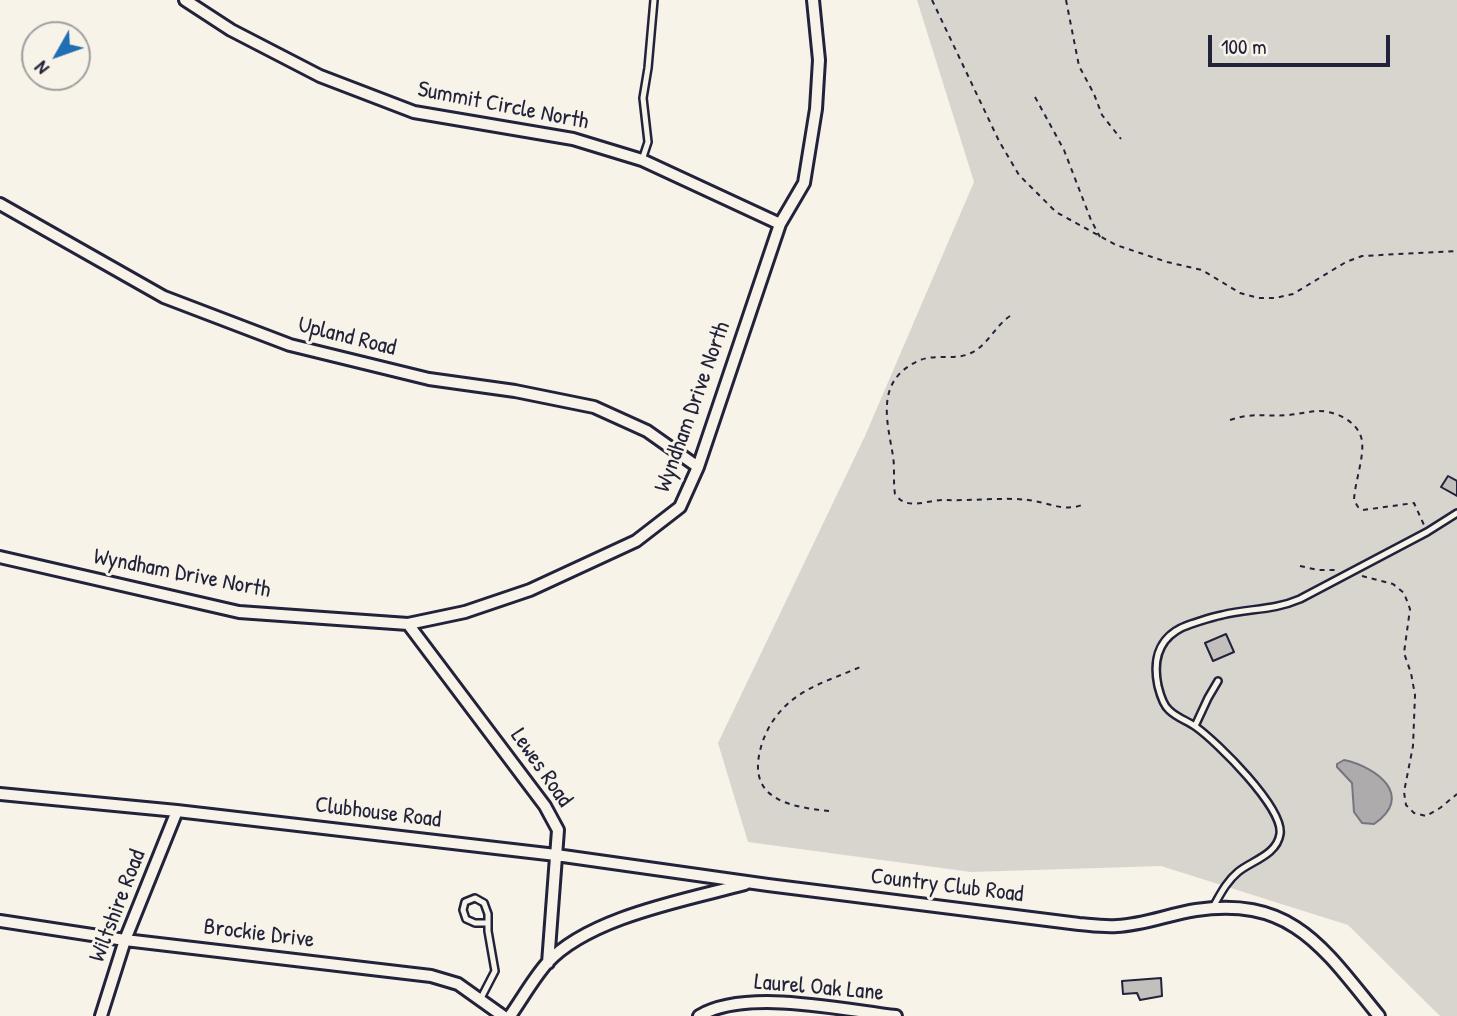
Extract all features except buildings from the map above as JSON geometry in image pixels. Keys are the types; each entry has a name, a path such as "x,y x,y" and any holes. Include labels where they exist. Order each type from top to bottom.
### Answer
{"street":[{"name":"Summit Circle North","path":"186,0 231,30 320,76 414,112 573,139 642,160 779,224"},
{"name":"Wyndham Drive North","path":"0,557 239,612 408,624 466,612 530,590 636,541 680,507 698,467 779,224 804,183 816,109 819,60 813,0"},
{"name":"Upland Road","path":"0,204 164,297 277,341 429,379 515,391 594,407 647,431 698,467"},
{"name":"Lewes Road","path":"408,624 545,806 558,830 548,962"},
{"name":"Clubhouse Road","path":"0,794 177,811 556,855 750,883"},
{"name":"Wiltshire Road","path":"101,1016 125,940 177,811"},
{"name":"Country Club Road","path":"510,1016 548,962 577,940 634,914 750,883 1079,924 1117,926 1212,909 1255,909 1281,918 1307,934 1335,962 1376,1015"},
{"name":"Brockie Drive","path":"0,921 125,940 431,976 458,984 503,1016"},
{"name":"Laurel Oak Lane","path":"699,1016 740,1003 782,1003 896,1016"}],"lane":[{"path":"642,160 648,142 643,98 654,0"},
{"path":"1212,909 1224,887 1237,873 1273,849 1280,838 1281,830 1273,808 1260,790 1195,726 1167,709 1159,693 1155,671 1157,651 1168,636 1183,626 1220,615 1278,608 1351,574 1457,513"},
{"path":"1195,726 1218,681"},
{"path":"480,1000 495,971 488,923 484,903 475,898 466,902 463,910 467,919 475,923 488,923"}],"path":[{"path":"932,0 999,141 1019,175 1056,212 1101,238 1167,262 1202,270 1240,293 1259,298 1293,294 1346,262 1362,256 1457,251"},
{"path":"1066,0 1079,66 1094,94 1101,115 1121,139"},
{"path":"1035,97 1064,150 1091,220 1101,238"},
{"path":"1010,316 969,355 931,357 917,361 897,376 889,391 886,408 894,459 895,494 903,503 913,504 944,500 1028,500 1051,506 1075,508 1082,505"},
{"path":"1230,420 1258,414 1286,415 1318,411 1349,421 1356,427 1362,440 1354,500 1358,507 1363,510 1414,503 1427,532"},
{"path":"1300,566 1318,570 1340,570"},
{"path":"1351,574 1393,584 1404,593 1410,610 1404,653 1415,695 1413,747 1404,792 1406,805 1414,813 1426,816 1457,794"},
{"path":"829,811 799,807 766,791 758,776 756,764 769,727 790,701 860,667"}],"shaded area":[{"path":"917,0 1457,0 1457,1016 1440,1016 1348,925 1161,866 971,872 748,842 718,743 865,436 974,182"},
{"path":"1344,760 1368,769 1387,784 1391,803 1386,813 1374,824 1362,823 1354,812 1352,783 1337,767 1337,764"}]}
